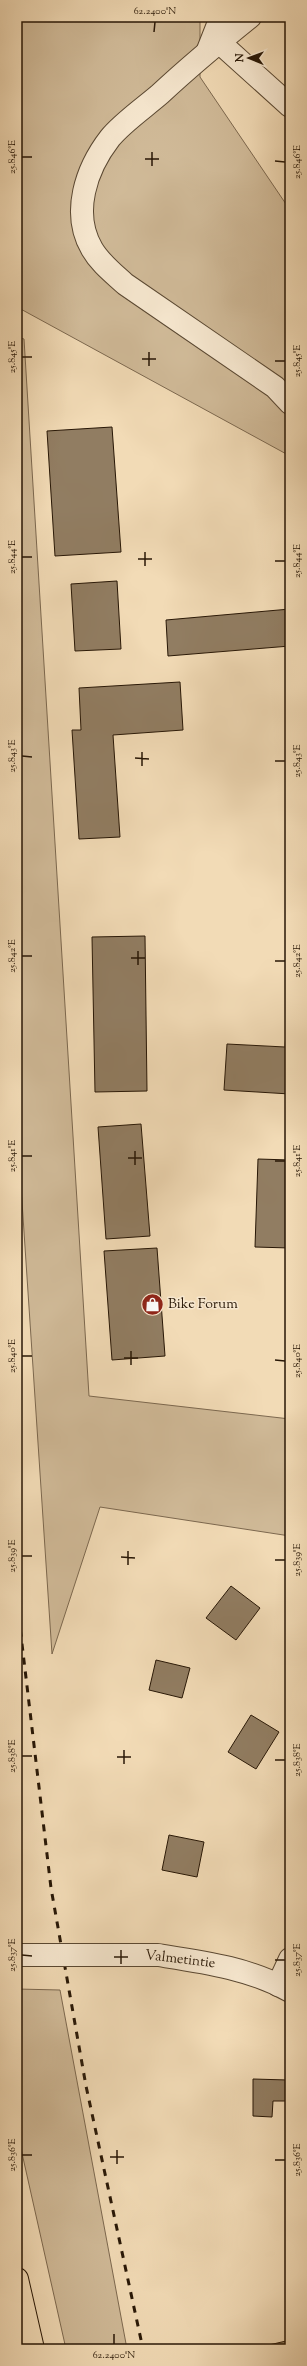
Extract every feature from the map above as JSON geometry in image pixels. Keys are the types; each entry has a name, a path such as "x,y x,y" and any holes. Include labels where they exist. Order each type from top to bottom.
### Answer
{"highway":[{"path":"17,2279 33,2349"}],"street":[{"path":"213,47 221,17"},
{"path":"250,17 213,47 110,138 92,171 82,194 82,222 92,249 106,267 125,284 276,387 290,403"},
{"path":"213,47 290,106"},
{"name":"Valmetintie","path":"17,1955 158,1955 220,1964 284,1988"},
{"path":"284,1988 290,1959"}],"shaded area":[{"path":"17,17 200,17 200,77 290,210 290,456 17,307"},
{"path":"17,337 24,339 89,1396 290,1419 290,1536 100,1507 52,1654 17,1126"},
{"path":"17,1989 60,1990 127,2349 66,2349 17,2131"}],"building":[{"path":"112,427 121,552 55,556 47,431"},
{"path":"117,581 121,649 75,651 71,584"},
{"path":"290,609 290,646 168,656 166,620"},
{"path":"180,682 183,730 113,735 120,837 79,839 72,730 81,730 79,688"},
{"path":"145,936 147,1091 95,1092 92,937"},
{"path":"290,977 290,1094 224,1090 227,1044 285,1047"},
{"path":"141,1124 150,1236 106,1239 98,1127"},
{"path":"258,1159 290,1160 290,1248 255,1247"},
{"path":"157,1248 165,1356 112,1360 104,1251"},
{"path":"231,1586 260,1608 236,1640 206,1618"},
{"path":"156,1660 190,1668 182,1698 149,1690"},
{"path":"251,1715 279,1732 256,1769 228,1752"},
{"path":"169,1835 204,1842 197,1877 162,1870"},
{"path":"253,2079 288,2080 288,2101 273,2101 272,2117 253,2116"},
{"path":"286,2341 288,2349 252,2349"}],"railway":[{"path":"17,1602 51,1888 86,2086 143,2349"}],"place":[{"name":"Bike Forum","path":"152,1305"}]}
